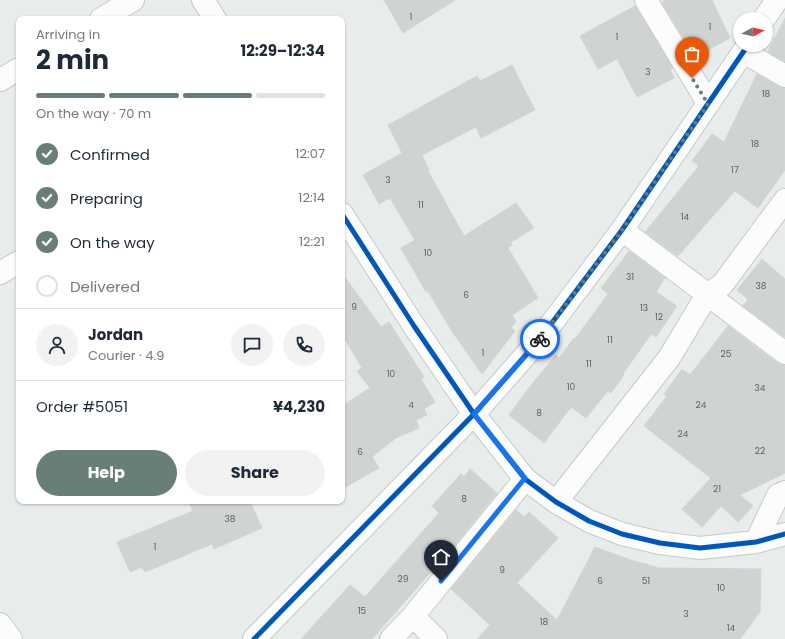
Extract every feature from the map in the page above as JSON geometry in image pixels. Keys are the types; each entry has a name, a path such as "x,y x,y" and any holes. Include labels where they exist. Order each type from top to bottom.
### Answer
{"street":[{"path":"106,16 133,0"},
{"path":"203,0 213,16"},
{"path":"646,0 708,104"},
{"path":"768,12 776,0"},
{"path":"254,639 474,414 540,340 622,230 743,52"},
{"path":"752,52 785,76"},
{"path":"0,80 16,71"},
{"path":"556,502 669,358 707,295 722,285 785,200"},
{"path":"345,219 414,326 474,414 525,478 556,502 589,521 622,534 660,543 700,548 756,542 785,534"},
{"path":"622,230 785,353"},
{"path":"0,273 16,264"},
{"path":"391,639 413,616 525,478"},
{"path":"756,542 778,495 785,492"},
{"path":"413,616 436,639"},
{"path":"0,624 11,639"}],"building":[{"path":"384,0 455,0 403,33"},
{"path":"665,0 712,0 730,38 695,57 662,2"},
{"path":"635,6 673,68 670,70 674,78 637,97 617,59 598,69 580,36"},
{"path":"785,18 785,62 768,52 773,52 773,42"},
{"path":"512,65 535,110 481,138 476,127 422,155 429,170 428,171 464,236 516,203 534,228 511,242 512,245 508,248 538,298 512,315 516,322 511,328 515,331 482,374 451,330 428,291 426,292 401,248 415,240 390,198 379,204 363,175 402,153 388,125 477,76 480,81"},
{"path":"757,74 779,87 785,88 785,170 758,208 735,191 678,256 645,232 699,166 692,161 712,134 724,142"},
{"path":"629,251 665,278 656,292 677,306 656,337 651,334 611,393 608,391 586,418 571,407 544,443 509,415 556,355 559,358 574,338 575,339 608,294 601,288"},
{"path":"762,259 785,279 785,337 743,306 748,299 737,290"},
{"path":"345,277 381,327 389,322 424,377 421,379 435,402 424,409 427,415 416,420 419,428 396,438 372,457 379,468 345,487 345,404 370,388 357,371 362,368 345,339"},
{"path":"728,326 777,363 785,365 785,473 740,495 753,506 738,522 721,506 702,527 682,509 711,478 644,426 667,396 664,394 682,369 690,375"},
{"path":"470,469 497,493 432,573 431,572 372,639 301,639 350,585 365,597 439,513 432,506 461,474 464,477"},
{"path":"190,504 251,504 262,528 214,549 212,544 145,572 142,567 130,572 117,542 193,511"},
{"path":"516,510 524,517 529,512 558,538 517,583 557,620 595,547 659,568 761,569 760,612 740,639 477,639 490,625 451,589"}],"cycle path":[{"path":"254,639 474,414 539,340 622,230 743,52"},
{"path":"345,219 414,326 474,414 525,479 556,502 589,521 622,534 660,543 700,548 756,542 785,534"}],"way so far":[{"path":"540,339 622,230 708,104 692,78"}],"route":[{"path":"441,581 525,478 474,414 540,339"}]}
